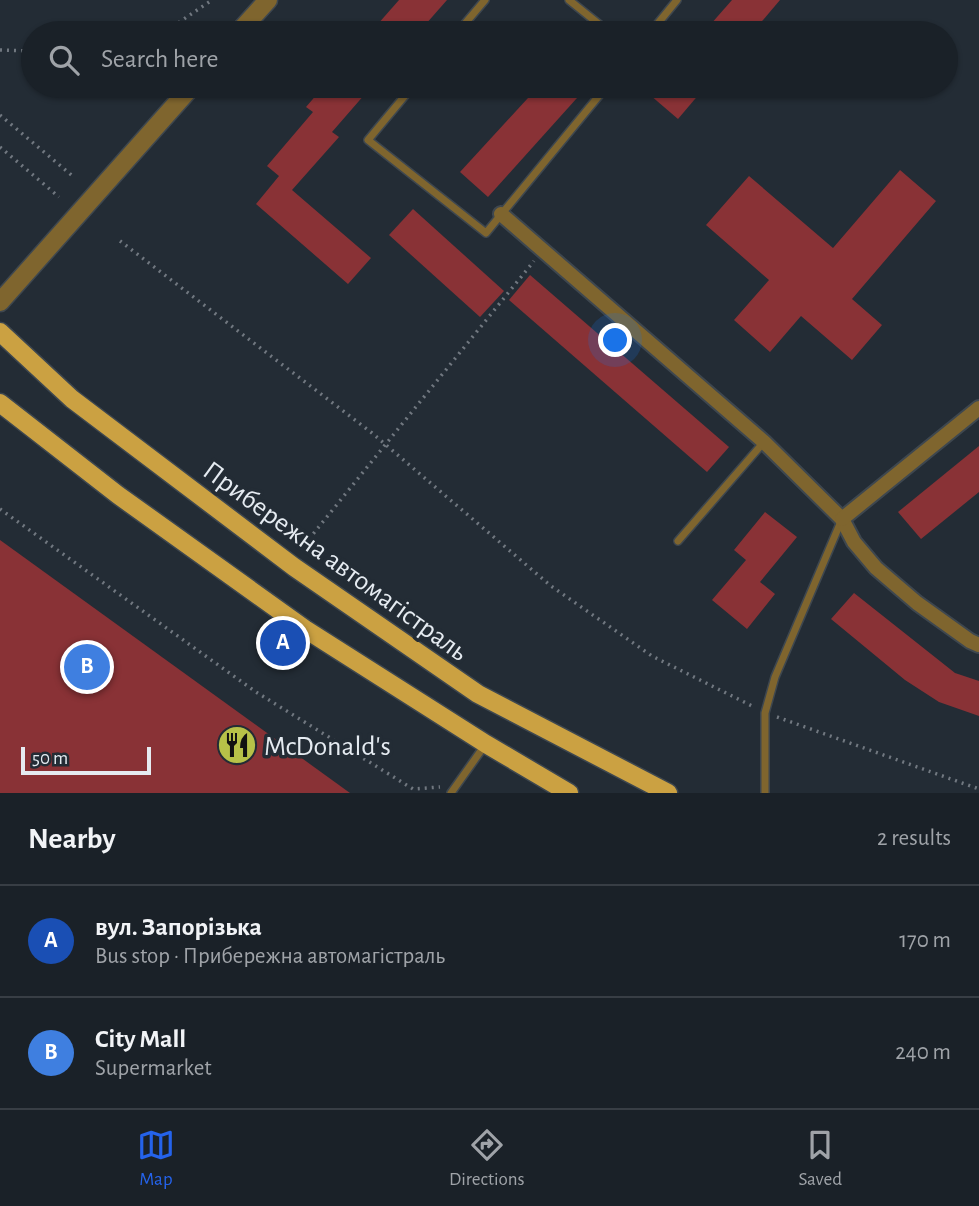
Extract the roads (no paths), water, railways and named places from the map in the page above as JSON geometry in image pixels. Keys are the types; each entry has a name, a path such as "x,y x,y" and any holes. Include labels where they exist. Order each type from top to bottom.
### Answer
{"main road":[{"name":"Прибережна автомагістраль","path":"0,332 72,399 294,567 478,694 668,793"},
{"path":"0,403 118,495 305,629 485,744 569,793"}],"street":[{"path":"249,21 268,0"},
{"path":"0,302 181,98"},
{"path":"501,214 764,442 842,519 854,542 876,568 916,603 979,645"},
{"path":"842,519 979,408"}],"lane":[{"path":"467,21 485,0"},
{"path":"569,0 595,21"},
{"path":"660,21 677,0"},
{"path":"404,98 368,140 486,233 597,98"},
{"path":"678,541 764,442"},
{"path":"765,793 765,713 775,677 842,519"},
{"path":"451,793 485,744"}],"place":[{"name":"вул. Запорізька","path":"283,643"},
{"name":"City Mall","path":"87,667"},
{"name":"McDonald's","path":"237,745"}]}
